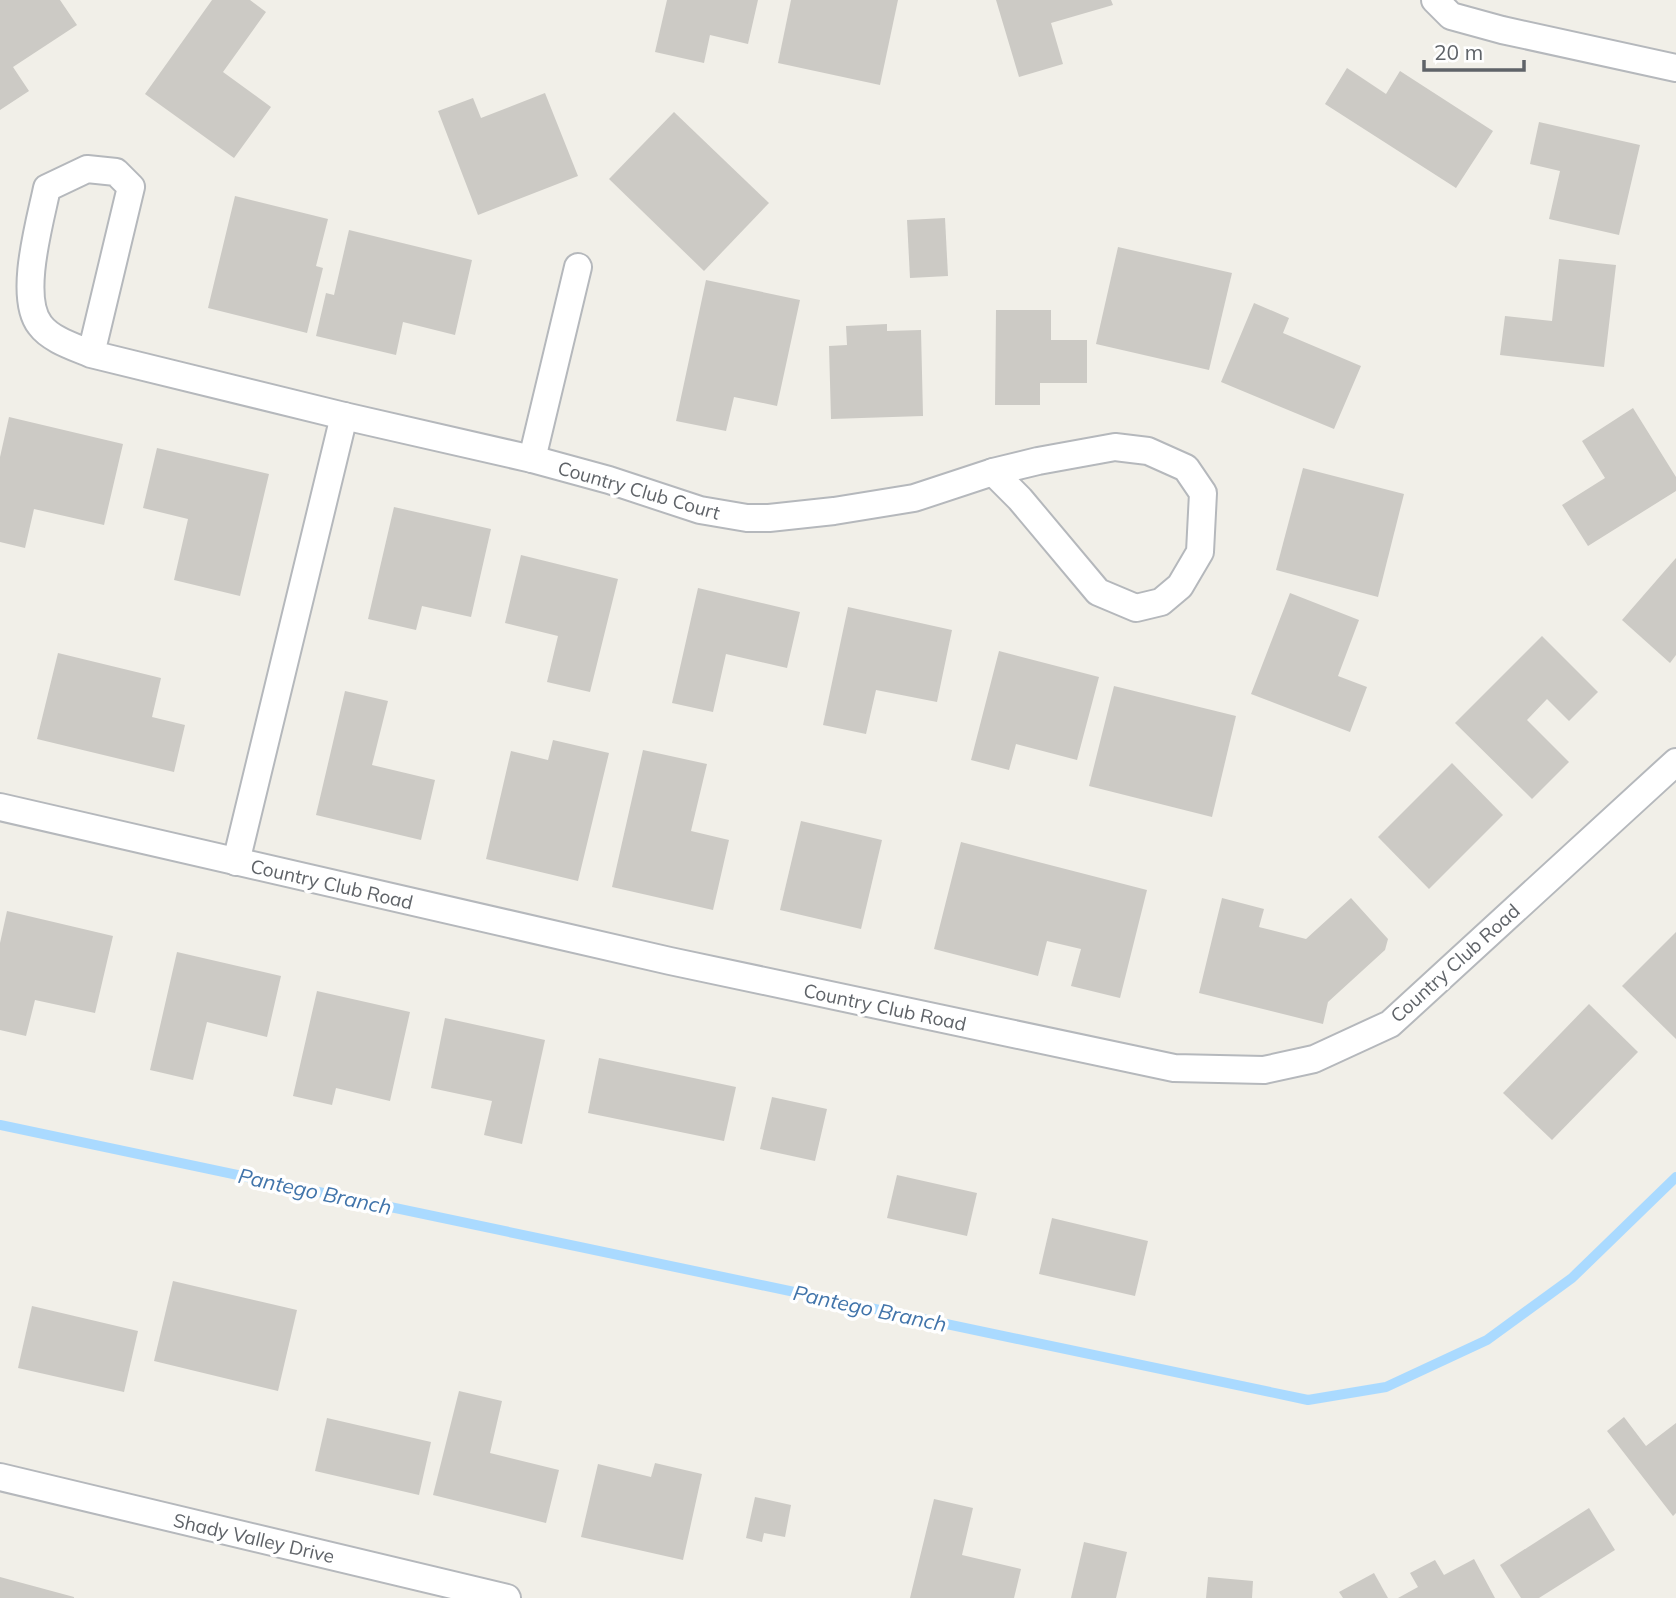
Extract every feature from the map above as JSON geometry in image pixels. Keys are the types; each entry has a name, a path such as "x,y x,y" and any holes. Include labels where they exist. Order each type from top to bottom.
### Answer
{"street":[{"path":"1434,0 1451,16 1502,30 1676,68"},
{"name":"Country Club Court","path":"91,354 131,187 116,172 87,169 47,188 29,281 31,308 40,326 60,341 91,354 532,459 609,480 700,510 747,518 769,519 914,498 993,472 1115,447 1148,451 1186,468 1203,492 1200,552 1180,586 1171,594 1161,602 1136,608 1098,593 1020,499 993,472"},
{"name":"Country Club Court","path":"532,459 578,267"},
{"path":"236,862 344,416"},
{"name":"Country Club Road","path":"0,807 670,961 1174,1068 1264,1070 1314,1059 1390,1024 1676,762"},
{"name":"Shady Valley Drive","path":"0,1477 507,1598"}],"building":[{"path":"0,0 60,0 77,25 13,67 29,91 0,110"},
{"path":"212,0 250,0 266,12 223,72 271,107 234,158 145,94"},
{"path":"667,0 758,0 748,44 710,35 704,63 655,52"},
{"path":"791,0 898,0 880,85 778,63"},
{"path":"996,0 1111,0 1113,5 1051,23 1063,64 1019,77"},
{"path":"1347,68 1386,94 1400,71 1493,131 1456,188 1325,104"},
{"path":"545,93 578,176 478,215 438,111 473,98 481,118"},
{"path":"674,112 769,203 704,271 609,179"},
{"path":"1539,122 1640,145 1619,235 1549,219 1560,171 1530,164"},
{"path":"235,196 328,219 316,266 323,268 307,333 208,308"},
{"path":"945,218 948,276 910,278 907,220"},
{"path":"349,230 472,260 455,335 403,322 396,355 316,336 326,293 334,295"},
{"path":"1118,247 1232,273 1209,370 1096,344"},
{"path":"1559,259 1616,265 1604,367 1500,355 1505,316 1552,321"},
{"path":"706,280 800,300 777,406 734,397 726,431 676,421"},
{"path":"1254,303 1289,318 1283,333 1361,366 1334,429 1221,382"},
{"path":"996,310 1051,310 1051,340 1087,340 1087,383 1040,383 1040,405 995,405"},
{"path":"887,324 887,331 921,330 923,416 831,419 829,346 847,345 846,326"},
{"path":"1633,408 1676,477 1676,491 1588,546 1562,505 1605,478 1582,441"},
{"path":"9,417 123,444 104,525 34,509 25,548 0,542 0,457"},
{"path":"157,448 269,474 240,596 174,580 188,519 143,508"},
{"path":"1303,468 1404,494 1378,597 1276,570"},
{"path":"394,507 491,529 471,617 422,606 416,630 368,619"},
{"path":"521,555 618,579 590,692 547,682 558,636 505,623"},
{"path":"1676,558 1676,655 1670,663 1622,620"},
{"path":"698,588 800,612 787,668 726,654 713,712 672,703"},
{"path":"1290,593 1359,620 1338,676 1367,687 1350,732 1251,694"},
{"path":"848,607 952,630 937,702 876,690 866,734 823,725"},
{"path":"1542,636 1598,692 1569,721 1547,699 1527,720 1569,762 1532,799 1455,723"},
{"path":"999,651 1099,677 1077,760 1016,744 1009,770 971,760"},
{"path":"58,653 161,678 152,717 185,725 174,772 37,739"},
{"path":"1114,686 1236,716 1212,817 1089,786"},
{"path":"345,691 388,701 372,765 435,780 421,840 316,815"},
{"path":"553,740 609,753 578,881 486,859 511,751 548,760"},
{"path":"643,750 707,764 691,831 729,840 713,910 612,887"},
{"path":"1452,763 1503,815 1429,889 1378,837"},
{"path":"801,821 882,840 861,929 780,910"},
{"path":"961,842 1147,890 1120,998 1071,986 1081,949 1047,941 1038,976 934,949"},
{"path":"1222,898 1264,909 1259,927 1306,939 1351,898 1388,939 1385,950 1328,1002 1323,1024 1199,993"},
{"path":"7,911 113,936 95,1013 35,1000 26,1036 0,1030 0,943"},
{"path":"1676,932 1676,1039 1622,986"},
{"path":"177,952 281,976 267,1037 207,1022 193,1080 150,1070"},
{"path":"317,991 410,1012 390,1101 336,1088 332,1105 293,1096"},
{"path":"1589,1004 1638,1052 1552,1140 1503,1093"},
{"path":"445,1018 545,1040 522,1144 484,1135 492,1101 431,1088"},
{"path":"599,1058 736,1087 724,1141 588,1113"},
{"path":"772,1097 827,1109 815,1161 760,1149"},
{"path":"897,1175 977,1193 967,1236 887,1218"},
{"path":"1052,1218 1148,1241 1135,1296 1039,1274"},
{"path":"173,1281 297,1310 278,1391 154,1361"},
{"path":"32,1306 138,1331 124,1392 18,1368"},
{"path":"459,1391 502,1401 490,1453 559,1470 546,1523 433,1495"},
{"path":"1624,1417 1646,1446 1676,1423 1676,1513 1673,1516 1607,1431"},
{"path":"327,1418 431,1442 419,1495 315,1471"},
{"path":"655,1463 702,1474 683,1560 581,1537 598,1464 651,1477"},
{"path":"755,1497 791,1505 785,1537 764,1533 762,1542 746,1538"},
{"path":"934,1499 973,1508 962,1555 1021,1569 1014,1598 910,1598"},
{"path":"1589,1508 1615,1550 1539,1598 1521,1598 1500,1565"},
{"path":"1084,1542 1127,1552 1116,1598 1071,1598"},
{"path":"1474,1559 1495,1598 1398,1598 1418,1587 1410,1573 1435,1560 1444,1575"},
{"path":"1374,1573 1388,1598 1343,1598 1339,1592"},
{"path":"0,1577 74,1597 74,1598 0,1598"},
{"path":"1208,1577 1253,1581 1252,1598 1206,1598"}],"waterway":[{"name":"Pantego Branch","path":"0,1125 1308,1400 1386,1387 1487,1340 1572,1278 1676,1177"}]}
